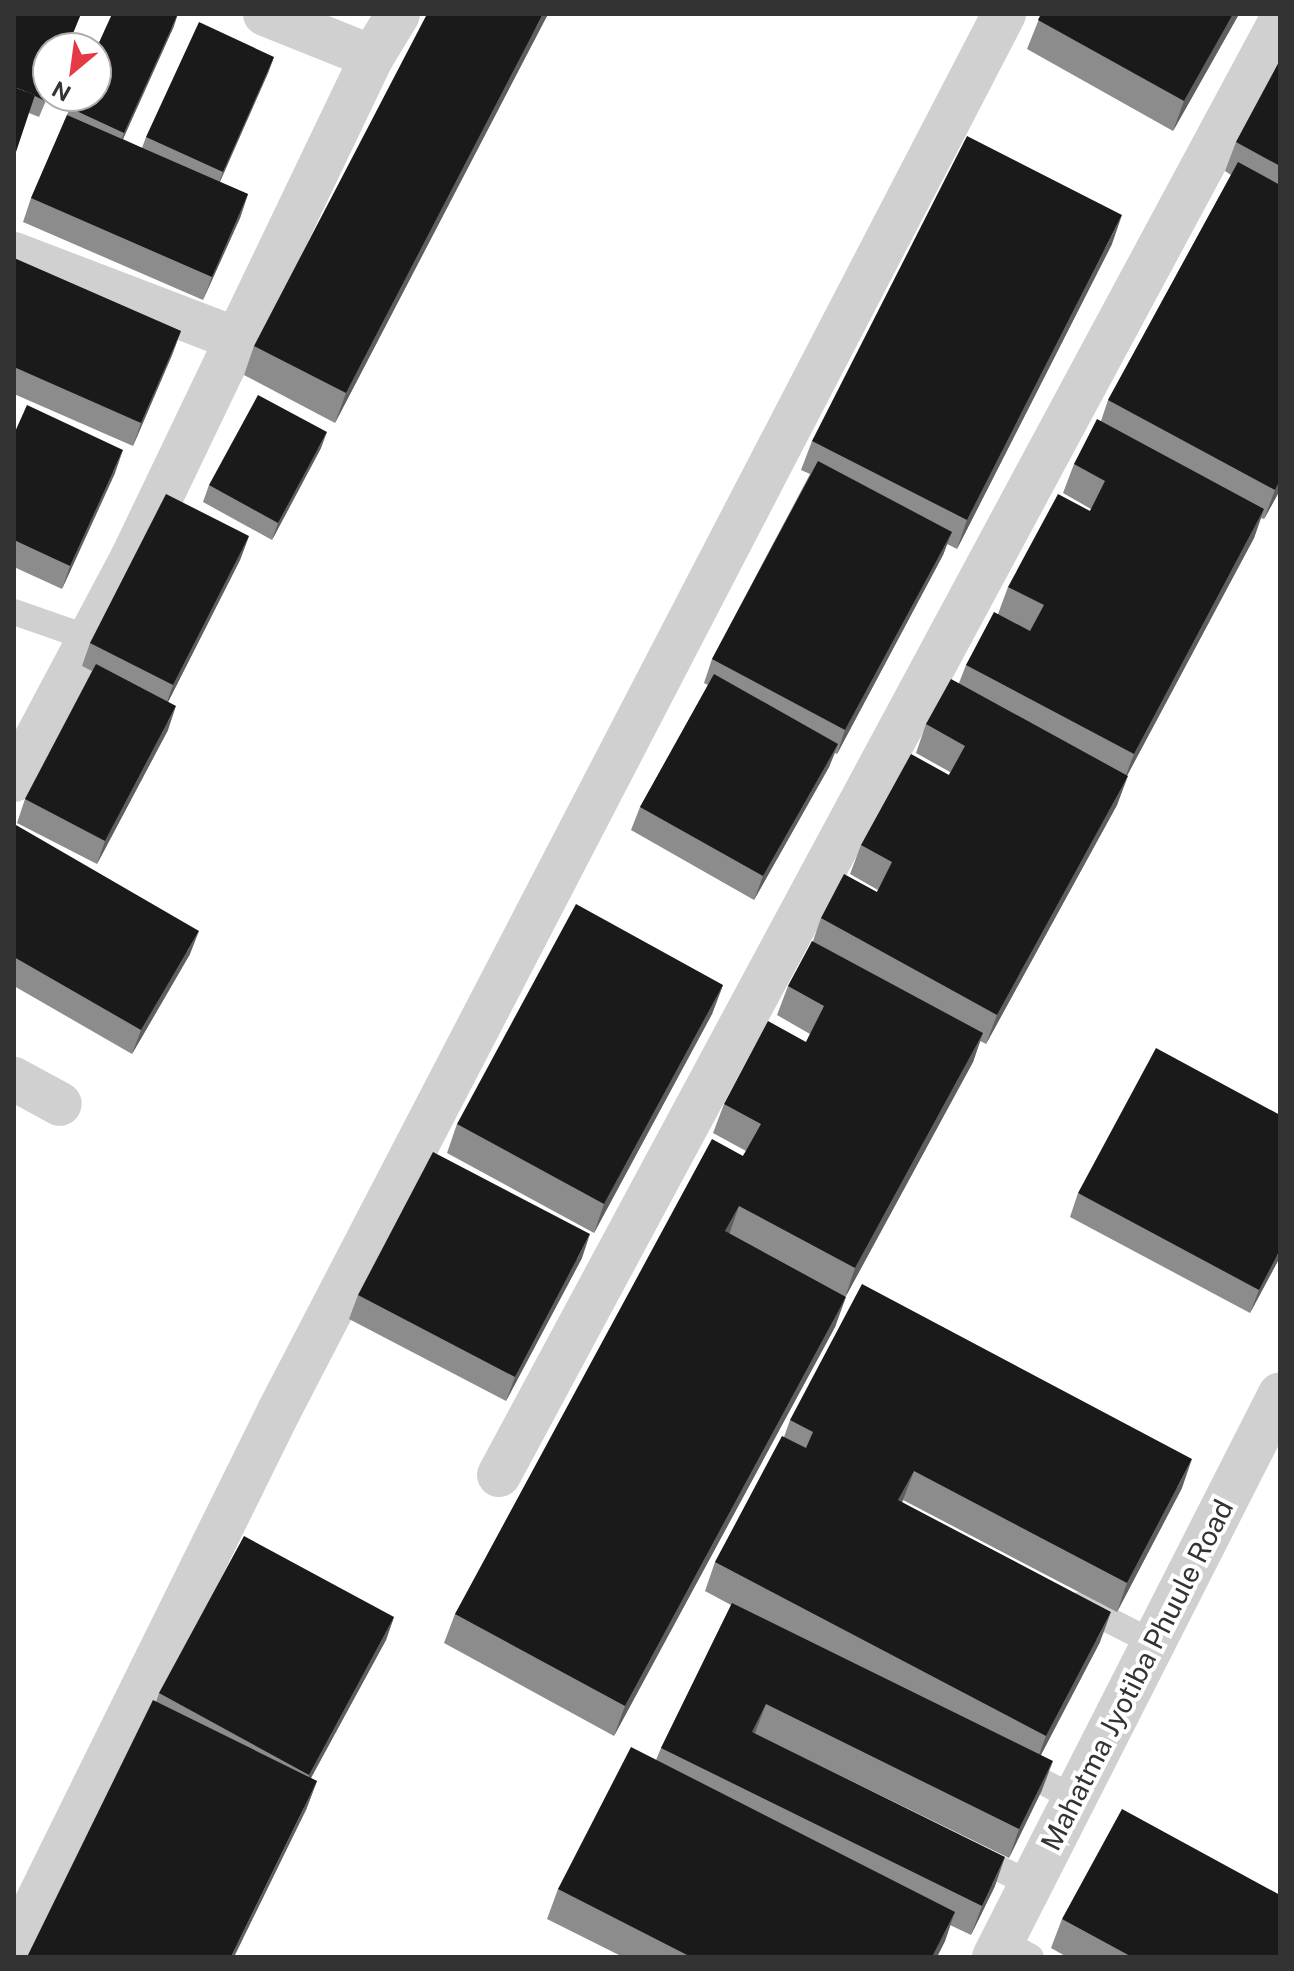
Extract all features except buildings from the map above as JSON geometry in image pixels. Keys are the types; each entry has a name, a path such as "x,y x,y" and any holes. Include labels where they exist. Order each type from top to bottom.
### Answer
{"street":[{"path":"265,14 372,57"},
{"path":"14,780 91,639 239,340 372,57 398,14"},
{"path":"14,1948 286,1397 1004,14"},
{"path":"499,1475 1280,22"},
{"path":"14,254 239,340"},
{"path":"14,1079 60,1104"},
{"name":"Mahatma Jyotiba Phuule Road","path":"1009,1952 1031,1884 1280,1394"}],"lane":[{"path":"14,612 91,639"},
{"path":"1058,1594 1154,1643"},
{"path":"991,1755 1074,1798"},
{"path":"949,1843 1031,1884"}]}
